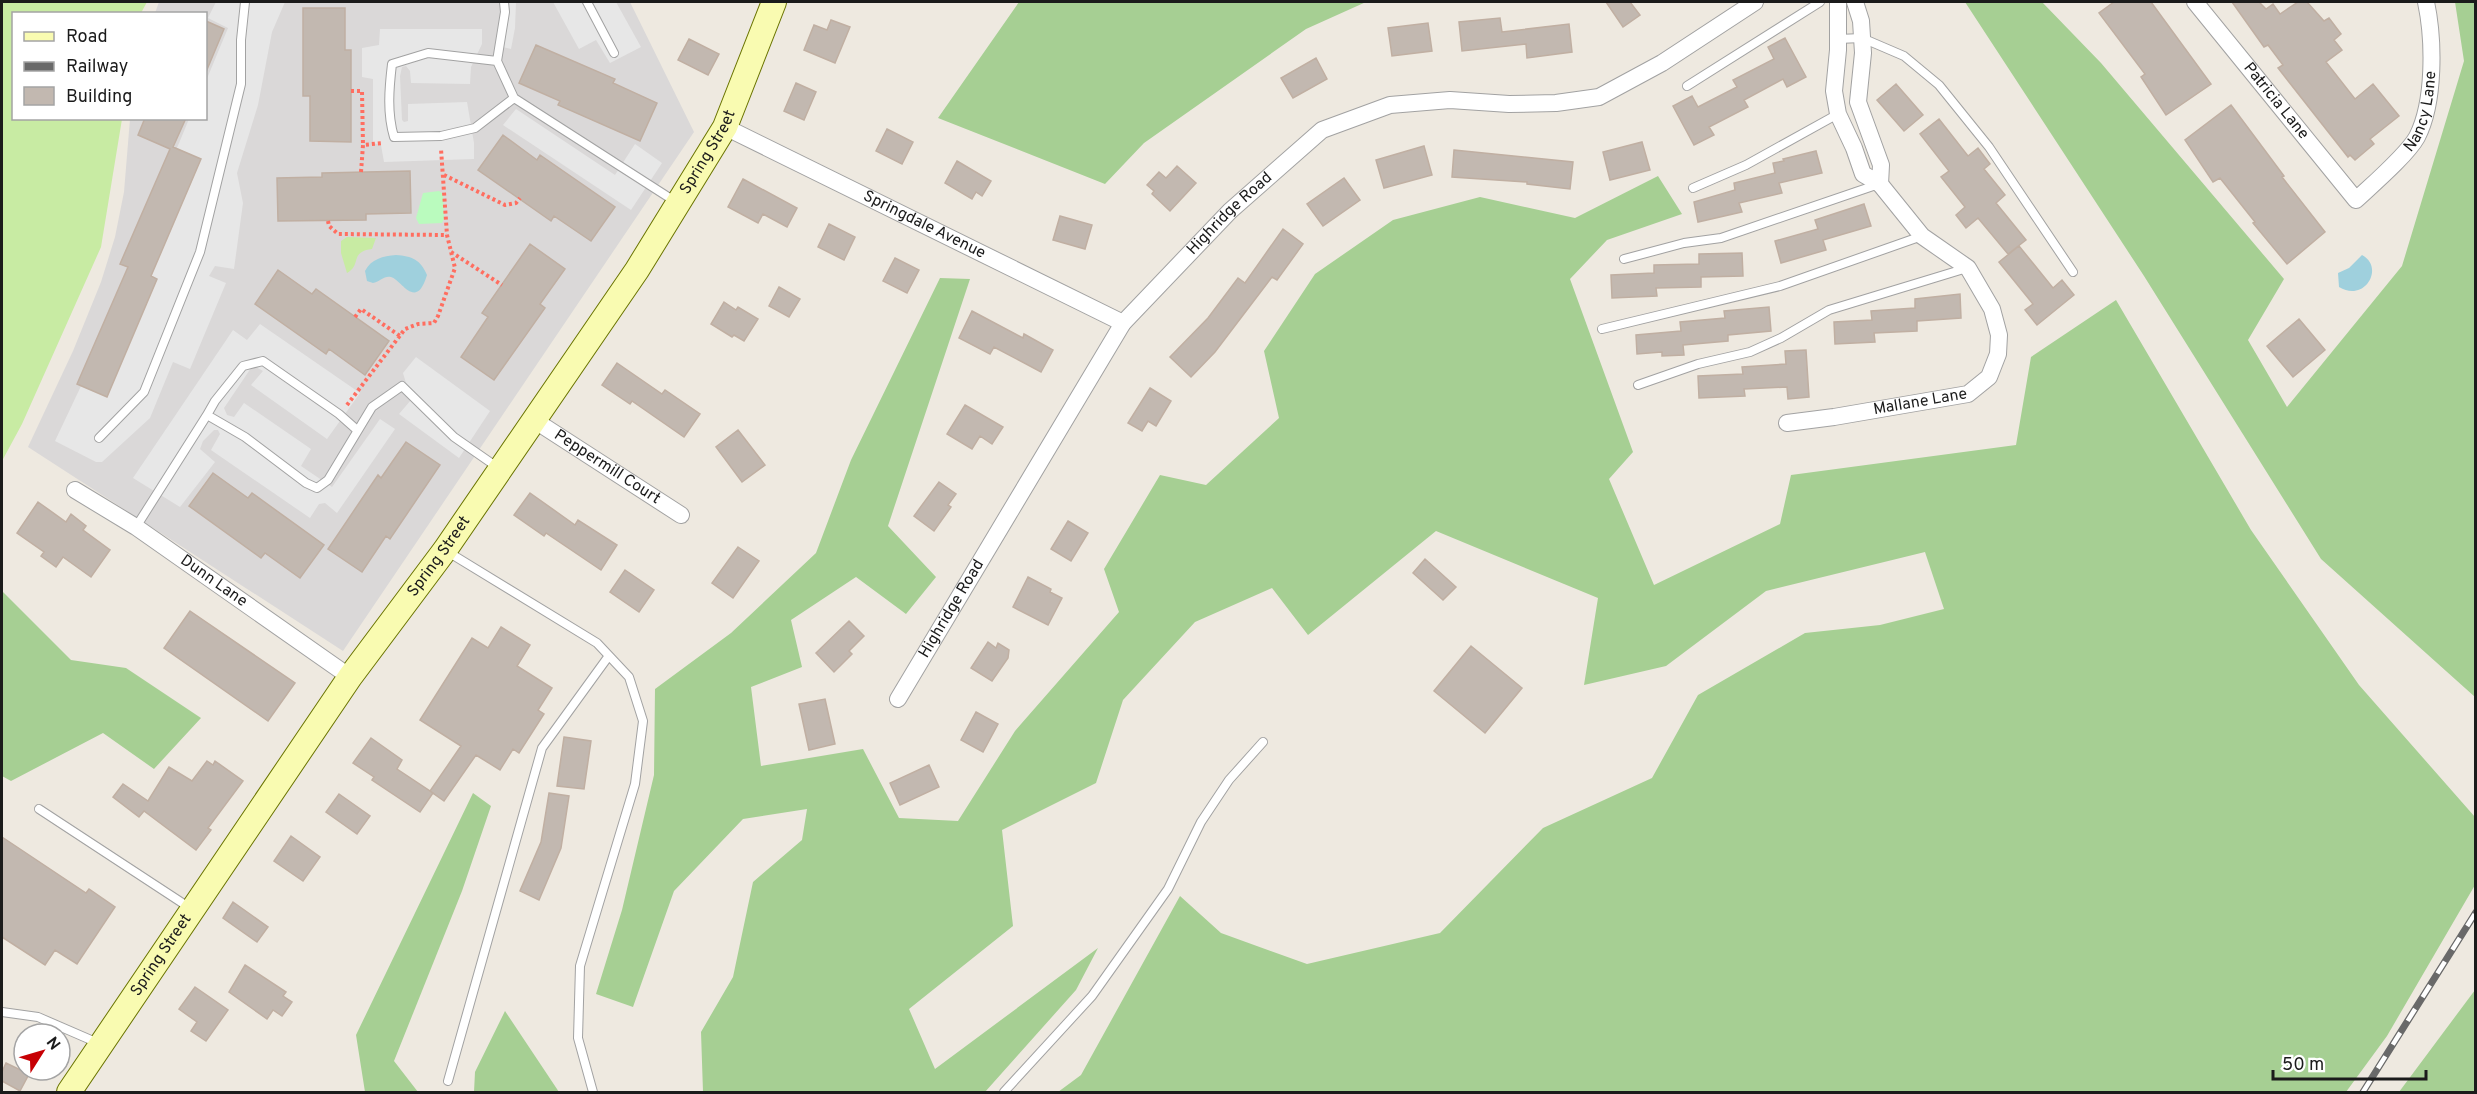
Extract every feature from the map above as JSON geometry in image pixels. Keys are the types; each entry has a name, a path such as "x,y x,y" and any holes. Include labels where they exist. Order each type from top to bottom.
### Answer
{"main road":[{"name":"Spring Street","path":"69,1092 350,677 445,550 638,270 725,127 774,2"}],"street":[{"name":"Highridge Road","path":"898,699 1123,323 1230,211 1322,129 1390,105 1450,100 1556,104 1599,97 1662,63 1755,2"},
{"name":"Mallane Lane","path":"1787,423 1968,394 1989,377 1998,354 1999,335 1992,309 1968,268 1922,236 1880,184 1863,174 1838,114 1834,91 1838,2"},
{"path":"1855,2 1861,21 1862,38 1858,102 1881,165 1880,184"},
{"name":"Patricia Lane","path":"2195,2 2356,200"},
{"name":"Nancy Lane","path":"2356,200 2416,138 2420,128 2431,96 2429,17 2426,2"},
{"name":"Springdale Avenue","path":"725,127 1123,323"},
{"name":"Peppermill Court","path":"534,420 681,515"},
{"name":"Dunn Lane","path":"75,490 136,527 350,677"}],"lane":[{"path":"99,438 144,392 200,252 241,84 241,40 245,2"},
{"path":"504,2 505,12 497,62 514,98 678,203"},
{"path":"587,2 614,53"},
{"path":"1687,86 1820,2"},
{"path":"1838,39 1862,38 1904,56 1939,85 1989,147 2073,272"},
{"path":"497,62 428,53 392,64 389,121 394,137 441,136 475,128 514,98"},
{"path":"1693,188 1746,165 1838,114"},
{"path":"1624,259 1684,243 1721,238 1880,184"},
{"path":"1602,329 1780,286 1922,236"},
{"path":"1638,385 1698,364 1750,352 1781,338 1829,310 1968,268"},
{"path":"136,527 215,401 243,366 263,361 339,414 357,430"},
{"path":"207,415 245,437 306,483 317,488 328,480 372,407 402,386 454,437 500,469"},
{"path":"445,550 597,643 629,678 643,721 635,784 580,966 578,1038 593,1092"},
{"path":"448,1081 542,748 608,657"},
{"path":"1004,1092 1092,996 1168,889 1201,822 1229,780 1263,742"},
{"path":"39,809 193,909"},
{"path":"2,1012 38,1017 101,1045"}],"path":[{"path":"351,91 362,91 361,172"},
{"path":"339,414 405,329 418,324 434,323 438,316 455,268 447,235 441,136"},
{"path":"363,145 379,145 394,137"},
{"path":"443,174 505,205 516,203 520,198"},
{"path":"328,221 329,226 338,234 447,235"},
{"path":"451,252 502,285"},
{"path":"355,317 361,309 400,336"}],"shaded area":[{"path":"159,2 630,2 694,132 343,651 28,447 73,351 101,282 115,237 124,192 130,120 207,120 207,12 155,12"},
{"path":"216,2 285,2 272,32 258,105 237,173 243,203 234,269 215,266 209,276 226,283 190,369 173,362 150,418 102,462 96,462 55,441 81,386 107,396 157,280 151,276 201,159 177,148 189,120 207,120 207,79 228,28 208,18"},
{"path":"508,2 516,2 511,49 503,47"},
{"path":"553,2 616,2 641,47 610,63 596,40 579,49"},
{"path":"380,29 482,29 482,44 471,67 470,84 411,83 410,71 406,66 402,67 400,76 402,120 404,122 408,121 408,104 467,102 474,143 474,159 384,162 381,145 373,143 373,79 362,77 362,48 379,45"},
{"path":"516,109 615,175 635,144 662,163 631,210 503,125"},
{"path":"260,324 360,393 327,439 251,385 263,371 256,367 251,368 224,408 227,415 234,417 244,403 311,449 301,466 332,487 380,419 395,429 337,513 325,503 319,504 310,518 211,450 220,434 218,430 214,430 203,441 200,449 215,462 180,507 133,478 233,330 247,340"},
{"path":"416,357 490,411 459,458 399,414 411,400 403,373"}],"green space":[{"path":"2,2 147,2 142,12 12,12 12,120 122,120 101,247 22,424 2,461"},
{"path":"1019,2 1366,2 1306,29 1144,143 1105,184 938,118"},
{"path":"1965,2 2042,2 2101,63 2284,279 2248,340 2287,407 2402,266 2464,61 2455,2 2475,2 2475,697 2321,559 2144,276"},
{"path":"1658,176 1682,214 1607,240 1570,279 1633,452 1609,479 1654,585 1780,524 1791,475 2016,445 2031,357 2116,300 2251,530 2359,685 2475,817 2475,885 2387,1036 2346,1092 1058,1092 1081,1075 1180,896 1221,933 1307,964 1440,933 1543,828 1652,778 1698,695 1805,633 1880,625 1944,609 1925,552 1766,591 1666,666 1584,685 1598,598 1436,531 1308,635 1272,588 1195,622 1123,700 1096,783 1002,830 1013,926 909,1009 935,1069 1098,948 1076,990 985,1092 703,1092 701,1032 733,977 753,882 802,840 807,809 743,819 674,891 633,1007 596,994 622,910 654,775 655,689 731,633 816,553 851,460 940,278 970,279 888,526 936,577 906,614 856,577 791,620 802,667 751,687 761,766 863,749 899,818 958,821 1015,731 1119,612 1104,569 1160,475 1206,485 1279,418 1264,351 1315,274 1393,220 1480,197 1575,218"},
{"path":"439,191 443,194 444,219 442,223 419,224 416,218 423,193"},
{"path":"347,237 376,238 372,249 360,253 354,266 347,273 341,253 341,241"},
{"path":"2,591 71,660 126,668 201,718 154,769 103,733 11,781 2,776"},
{"path":"473,793 491,806 462,891 394,1061 418,1092 365,1092 356,1035"},
{"path":"2475,990 2475,1092 2399,1092"},
{"path":"505,1011 559,1092 474,1092 475,1072"}],"water":[{"path":"396,255 407,256 415,260 425,270 427,275 423,286 418,291 409,291 391,277 373,283 367,281 365,271 374,261"},
{"path":"2362,255 2369,260 2372,267 2369,282 2357,290 2348,291 2339,287 2338,273 2349,268"}],"building":[{"path":"1606,2 1630,2 1640,15 1623,27"},
{"path":"2114,2 2151,2 2211,84 2166,115 2141,77 2145,74 2099,13"},
{"path":"2232,2 2259,2 2266,9 2273,4 2280,14 2298,2 2307,2 2324,21 2329,18 2341,34 2334,40 2342,50 2326,62 2355,99 2373,84 2399,116 2370,139 2374,144 2355,160 2350,155 2348,157 2278,68 2283,65 2268,45 2264,47"},
{"path":"303,8 345,8 345,50 351,50 351,142 310,141 310,96 303,96"},
{"path":"1500,18 1502,32 1569,24 1572,52 1527,58 1526,44 1462,51 1459,22"},
{"path":"831,20 850,27 835,63 804,50 814,25 827,30"},
{"path":"207,21 224,29 207,70"},
{"path":"1428,23 1432,51 1392,56 1388,28"},
{"path":"1785,38 1806,77 1787,87 1783,79 1744,100 1748,107 1709,127 1714,135 1694,145 1673,106 1692,96 1698,107 1737,87 1733,80 1774,59 1768,47"},
{"path":"689,39 719,54 708,75 678,60"},
{"path":"536,45 615,79 613,83 657,103 640,141 558,105 560,101 519,83"},
{"path":"1316,58 1327,79 1293,98 1281,78"},
{"path":"796,83 816,92 804,120 784,111"},
{"path":"1896,84 1923,115 1904,131 1877,100"},
{"path":"2231,105 2284,176 2282,177 2325,232 2287,264 2220,178 2213,182 2185,140"},
{"path":"1939,119 1968,156 1978,148 1990,164 1984,169 2005,195 1996,203 2026,240 2008,254 1978,218 1966,228 1956,215 1965,207 1941,177 1949,171 1920,134"},
{"path":"144,120 185,120 173,147 201,159 151,276 157,279 107,397 77,384 128,267 120,264 170,149 138,135"},
{"path":"887,129 913,142 902,164 876,151"},
{"path":"503,135 537,160 540,155 615,207 591,241 554,216 551,221 478,170"},
{"path":"1642,142 1650,170 1610,180 1603,152"},
{"path":"1424,146 1432,175 1384,188 1376,160"},
{"path":"1454,150 1573,162 1570,189 1527,184 1527,182 1452,177"},
{"path":"1816,151 1822,173 1779,183 1782,193 1739,203 1742,212 1698,222 1694,202 1735,190 1734,183 1775,173 1773,163"},
{"path":"957,161 991,181 982,196 976,192 972,199 945,183"},
{"path":"1177,166 1196,183 1170,211 1152,194 1154,191 1147,185 1159,172 1166,178"},
{"path":"410,171 411,213 366,214 366,220 278,221 277,178 322,177 322,173"},
{"path":"1344,178 1360,200 1323,226 1307,204"},
{"path":"743,179 797,208 787,227 763,214 758,223 728,207"},
{"path":"1864,204 1871,226 1823,240 1826,250 1781,263 1775,241 1818,229 1815,220"},
{"path":"1060,216 1092,225 1085,249 1053,240"},
{"path":"829,224 855,237 844,260 818,247"},
{"path":"1283,229 1303,244 1277,280 1272,277 1215,352 1191,377 1170,357 1208,318 1238,278 1245,283"},
{"path":"530,244 565,269 540,304 545,308 494,380 461,357 488,317 482,313"},
{"path":"2019,246 2053,288 2062,280 2074,295 2037,325 2025,310 2033,304 1999,262"},
{"path":"1742,253 1743,276 1701,277 1701,287 1656,288 1657,296 1612,298 1611,275 1654,273 1654,265 1699,264 1699,254"},
{"path":"895,258 919,270 907,293 883,281"},
{"path":"278,270 312,294 316,289 389,341 365,375 329,349 326,354 255,304"},
{"path":"779,287 800,299 789,317 769,306"},
{"path":"1960,294 1961,318 1917,321 1917,331 1874,333 1875,342 1835,344 1834,322 1872,320 1871,311 1915,308 1915,299"},
{"path":"724,302 758,319 744,341 734,335 732,337 711,324"},
{"path":"1769,307 1771,331 1728,335 1728,341 1683,345 1684,355 1662,356 1662,352 1637,354 1636,335 1681,331 1680,322 1725,318 1724,311"},
{"path":"972,311 1023,338 1024,334 1053,350 1041,372 994,347 990,354 959,338"},
{"path":"2299,319 2325,350 2293,377 2267,346"},
{"path":"1806,350 1809,397 1788,399 1787,387 1744,389 1745,396 1699,398 1698,376 1743,374 1742,367 1786,364 1785,351"},
{"path":"617,363 662,394 665,390 700,414 684,437 632,401 630,404 602,385"},
{"path":"1150,388 1171,401 1156,426 1148,421 1142,431 1128,423"},
{"path":"965,405 1003,427 992,444 980,436 972,449 947,434"},
{"path":"738,430 765,465 742,482 716,447"},
{"path":"406,442 440,465 390,539 386,536 362,572 328,549 378,475 381,478"},
{"path":"213,473 248,498 252,493 324,545 300,578 265,553 261,558 189,506"},
{"path":"939,482 956,494 948,505 951,507 934,531 914,516"},
{"path":"530,493 575,525 578,520 617,545 601,570 546,533 544,536 514,515"},
{"path":"38,502 66,522 71,514 86,526 83,530 110,550 91,577 63,557 56,567 41,556 44,552 17,533"},
{"path":"1068,521 1088,533 1071,561 1051,549"},
{"path":"738,547 759,561 733,598 712,583"},
{"path":"1425,559 1456,587 1443,600 1413,573"},
{"path":"625,570 654,590 639,612 610,592"},
{"path":"1028,577 1051,589 1050,592 1062,598 1048,625 1013,607"},
{"path":"190,611 295,683 268,721 164,648"},
{"path":"849,621 864,636 849,651 852,654 834,672 816,653"},
{"path":"501,627 530,645 517,666 552,688 538,710 544,714 519,753 513,749 500,770 476,755 444,801 430,791 461,746 420,720 472,638 488,648"},
{"path":"988,642 996,648 998,643 1009,650 1008,658 992,681 971,668"},
{"path":"1471,646 1522,688 1485,733 1434,691"},
{"path":"825,699 835,744 809,750 799,704"},
{"path":"976,712 998,724 983,752 961,740"},
{"path":"564,737 591,741 584,789 557,786"},
{"path":"371,738 402,760 397,769 433,793 420,812 372,780 374,777 353,763"},
{"path":"207,761 213,765 215,761 243,781 208,828 211,830 196,850 144,811 139,817 113,797 123,784 148,801 169,767 192,781"},
{"path":"929,765 939,787 900,805 890,783"},
{"path":"549,793 569,796 561,848 539,900 520,891 541,842"},
{"path":"339,794 370,816 357,834 326,812"},
{"path":"291,836 320,857 303,881 274,861"},
{"path":"2,837 86,893 89,889 115,907 77,964 55,950 45,965 2,937"},
{"path":"233,902 268,927 257,942 223,918"},
{"path":"245,965 286,992 283,996 292,1002 282,1016 273,1010 267,1019 229,992"},
{"path":"195,987 228,1010 206,1041 191,1031 197,1022 179,1009"},
{"path":"6,1063 12,1066 12,1082 25,1082 20,1091 2,1081 2,1072"}],"railway":[{"path":"2363,1092 2476,912"}]}
